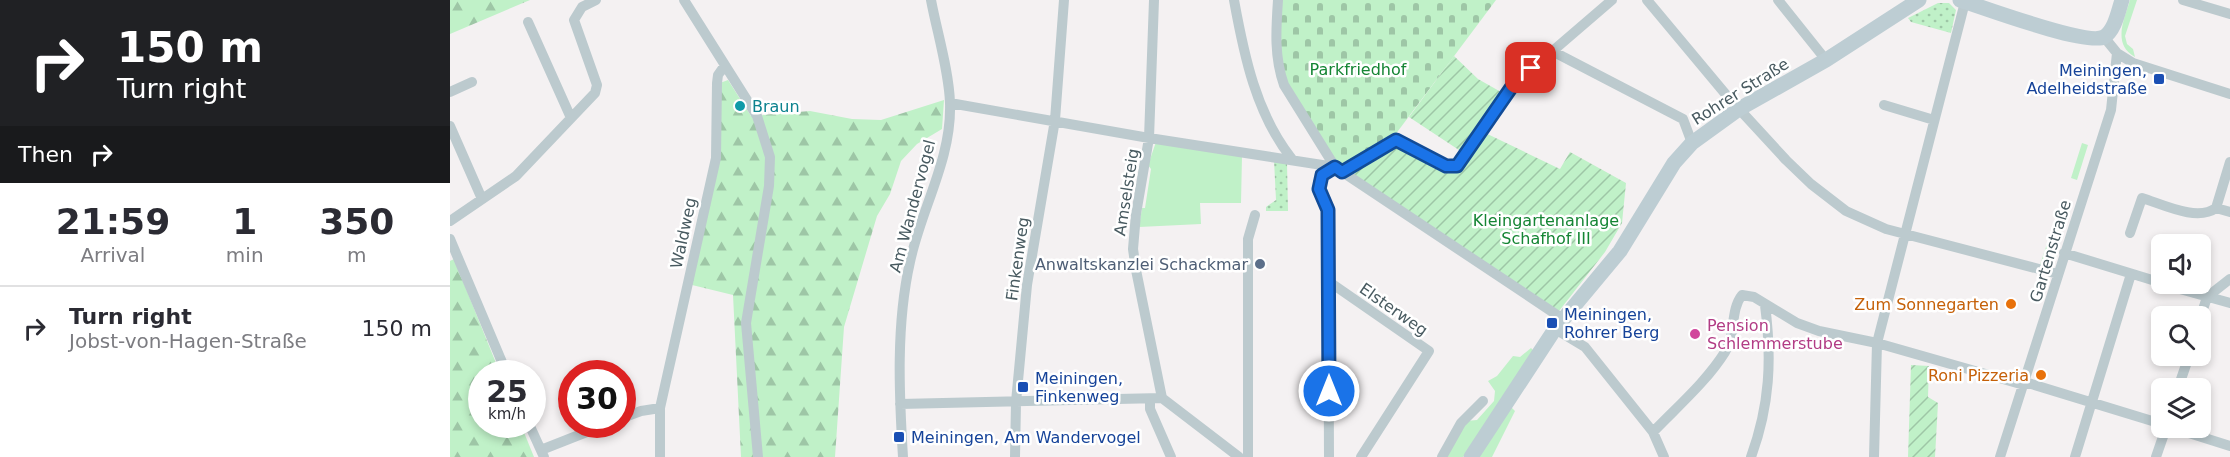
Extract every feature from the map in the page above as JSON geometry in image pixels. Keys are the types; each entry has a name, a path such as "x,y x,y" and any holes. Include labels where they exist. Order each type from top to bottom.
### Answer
{"main road":[{"name":"Rohrer Straße","path":"1471,457 1559,324 1620,251 1674,163 1692,143 1739,109 1826,60 1899,7 1919,0"},
{"path":"1963,1 2086,39 2104,36 2113,25 2122,0"}],"street":[{"path":"450,220 516,176 597,90 574,20 582,7 596,0"},
{"path":"684,0 757,116 770,157 769,186 746,323 758,457"},
{"name":"Am Wandervogel","path":"903,457 900,404 903,316 910,260 942,159 950,103 932,0"},
{"name":"Finkenweg","path":"1015,457 1016,402 1027,285 1055,120 1064,0"},
{"name":"Amselsteig","path":"1154,0 1149,138 1133,249 1162,398"},
{"path":"1234,0 1249,72 1261,104 1284,149 1292,159"},
{"path":"1278,0 1276,53 1284,85 1339,170"},
{"path":"1329,457 1328,210 1318,182 1326,171 1339,170 1396,140 1446,166 1457,166 1513,85 1612,0"},
{"path":"1647,0 1739,109 1811,184 1838,206 1856,218 1905,234 2058,274"},
{"path":"1778,0 1826,60"},
{"path":"2183,0 2230,14"},
{"path":"1874,457 1877,343 1963,1"},
{"path":"528,22 571,118"},
{"path":"2104,36 2117,52 2133,63 2230,94"},
{"path":"1552,51 1683,119 1692,143"},
{"name":"Gartenstraße","path":"2000,457 2111,110 2117,52"},
{"name":"Waldweg","path":"660,457 660,408 716,158 717,83 718,75 725,65"},
{"path":"450,92 472,82"},
{"path":"950,103 1149,138 1292,159 1339,170 1559,324 1585,347 1653,432 1664,457"},
{"path":"1884,105 1934,120"},
{"path":"450,126 482,199"},
{"path":"2130,233 2142,198 2196,213 2207,213 2216,208 2230,162"},
{"path":"2216,208 2230,212"},
{"path":"1248,457 1248,239 1255,214"},
{"path":"450,239 501,360"},
{"path":"2064,253 2151,280"},
{"path":"2074,457 2131,274"},
{"path":"2204,306 2207,297 2230,279"},
{"name":"Elsterweg","path":"1328,281 1429,351 1361,457"},
{"path":"2197,294 2230,303"},
{"path":"1653,432 1725,352 1734,328 1737,305 1742,295 1754,297 1797,323 1819,331 1877,343 2151,421"},
{"path":"1751,457 1766,410 1770,378 1770,346 1765,305"},
{"path":"900,404 1162,398 1239,457"},
{"path":"1150,400 1150,409 1171,457"},
{"path":"1442,457 1461,423 1483,401"},
{"path":"636,413 660,408"},
{"path":"535,438 542,454 577,438"},
{"path":"2156,457 2163,438"},
{"path":"2205,438 2230,446"}],"green space":[{"path":"450,0 530,0 450,34"},
{"name":"Parkfriedhof","path":"1280,0 1496,0 1395,135 1345,168 1338,164 1287,84 1281,66"},
{"path":"2130,0 2137,0 2125,36 2135,57 2128,52 2122,39 2123,23"},
{"path":"1938,3 1949,3 1956,10 1951,33 1911,22 1908,18"},
{"name":"Kleingartenanlage Schafhof III","path":"1454,56 1478,79 1501,92 1477,129 1560,169 1570,152 1626,183 1622,223 1605,252 1559,311 1350,173 1394,144 1449,171 1468,156 1409,117"},
{"path":"728,80 751,116 810,111 852,119 881,120 944,100 942,129 917,144 901,161 890,194 877,216 844,327 835,457 741,457 733,295 692,285 705,216 720,83"},
{"path":"1156,142 1242,156 1241,203 1200,203 1201,224 1139,227 1142,208 1145,208 1151,169 1148,165"},
{"path":"2082,143 2088,145 2077,180 2071,178"},
{"path":"1274,160 1287,162 1288,211 1266,211 1266,207 1276,200"},
{"path":"2063,200 2071,202 2061,231 2063,234 2052,231"},
{"path":"2047,244 2059,248 2055,261 2040,265"},
{"path":"454,259 495,360 468,360 468,438 526,438 534,457 450,457 450,261"},
{"path":"1531,348 1534,351 1463,457 1445,457 1466,421 1477,420 1494,401 1495,391 1488,381 1497,376 1513,356 1520,357"},
{"path":"1911,365 1929,366 1928,397 1938,403 1935,457 1908,457"},
{"path":"1510,406 1515,411 1492,457 1477,457"}],"place":[{"name":"Meiningen, Adelheidstraße","path":"2159,79"},
{"name":"Braun","path":"740,106"},
{"name":"Anwaltskanzlei Schackmar","path":"1260,264"},
{"name":"Zum Sonnegarten","path":"2011,304"},
{"name":"Meiningen, Rohrer Berg","path":"1552,323"},
{"name":"Pension Schlemmerstube","path":"1695,334"},
{"name":"Roni Pizzeria","path":"2041,375"},
{"name":"Meiningen, Finkenweg","path":"1023,387"},
{"name":"Meiningen, Am Wandervogel","path":"899,437"}],"route":[{"path":"1329,391 1328,210 1319,189 1318,182 1322,175 1335,167 1342,172 1384,145 1396,140 1404,142 1446,166 1451,168 1457,166 1513,85 1531,68"}]}
